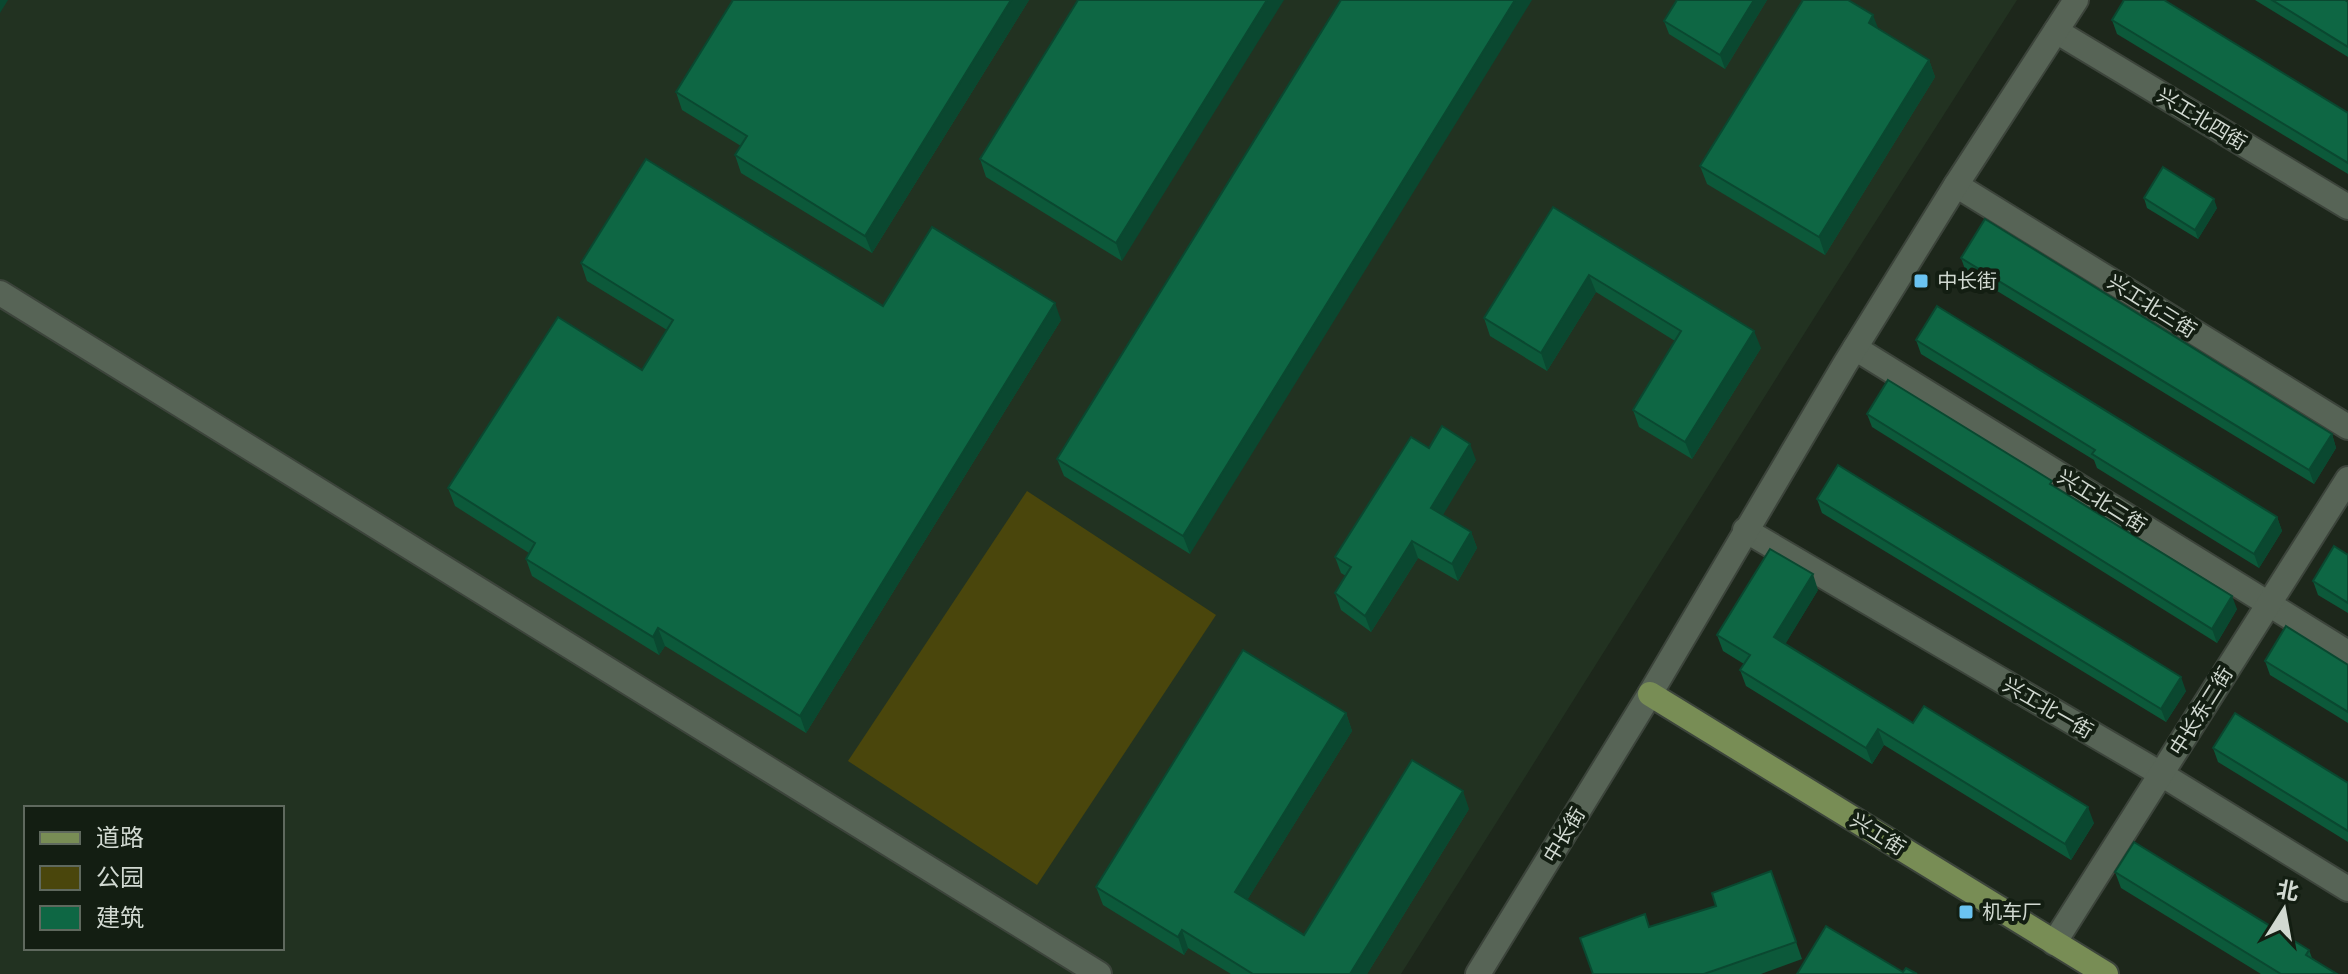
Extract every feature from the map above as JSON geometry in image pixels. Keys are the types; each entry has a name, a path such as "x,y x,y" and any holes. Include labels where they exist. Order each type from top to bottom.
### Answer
{"main road":[{"name":"兴工街","path":"1650,694 2106,974"}],"street":[{"name":"中长街","path":"1478,974 1650,694 1855,348 2076,0"},
{"name":"兴工北四街","path":"2056,31 2348,207"},
{"name":"兴工北三街","path":"1956,185 2348,427"},
{"path":"0,293 1099,974"},
{"name":"兴工北二街","path":"1855,348 2348,653"},
{"name":"中长东二街","path":"2054,943 2348,479"},
{"name":"兴工北一街","path":"1745,530 2161,774 2348,889"}],"shaded area":[{"path":"0,0 2017,0 1401,974 0,974"}],"green space":[{"path":"1027,491 1216,615 1037,885 848,761"}],"building":[{"path":"733,0 1011,0 865,236 735,155 747,136 676,92"},
{"path":"1078,0 1267,0 1116,243 980,159"},
{"path":"1341,0 1515,0 1183,536 1057,459"},
{"path":"1677,0 1754,0 1720,55 1664,21"},
{"path":"1803,0 1848,0 1873,15 1869,23 1929,60 1819,237 1700,166"},
{"path":"2124,0 2164,0 2348,113 2348,163 2112,20"},
{"path":"2272,0 2345,0 2348,2 2348,47"},
{"path":"646,159 883,306 932,227 1055,303 800,716 658,628 653,637 526,559 535,543 448,488 558,317 642,370 673,320 581,263"},
{"path":"2163,167 2214,199 2195,230 2144,198"},
{"path":"1553,207 1754,331 1685,442 1633,410 1681,331 1589,275 1541,353 1484,318"},
{"path":"1985,219 2332,434 2309,470 1961,258"},
{"path":"1937,306 2277,517 2254,554 2092,454 2095,450 1916,340"},
{"path":"1888,380 2232,596 2212,629 1867,414"},
{"path":"1442,426 1470,444 1431,508 1471,532 1452,564 1412,541 1365,616 1335,593 1351,567 1335,557 1411,437 1429,448"},
{"path":"1838,465 2181,677 2161,709 1817,499"},
{"path":"2334,546 2348,555 2348,603 2313,581"},
{"path":"1770,549 1813,574 1774,637 1913,723 1924,706 2088,807 2065,844 1878,729 1866,748 1740,670 1750,655 1717,635"},
{"path":"2286,626 2348,665 2348,712 2265,661"},
{"path":"1243,650 1346,713 1235,892 1304,935 1412,760 1463,791 1350,974 1253,974 1182,930 1178,937 1096,887"},
{"path":"2235,713 2348,783 2348,831 2213,748"},
{"path":"2134,842 2309,950 2306,955 2337,974 2281,974 2115,872"},
{"path":"1771,871 1796,942 1704,974 1593,974 1580,938 1645,914 1649,927 1716,906 1712,893"},
{"path":"1826,926 1903,972 1906,968 1917,974 1797,974"}],"place":[{"name":"中长街","path":"1921,281"},
{"name":"机车厂","path":"1966,912"}]}
